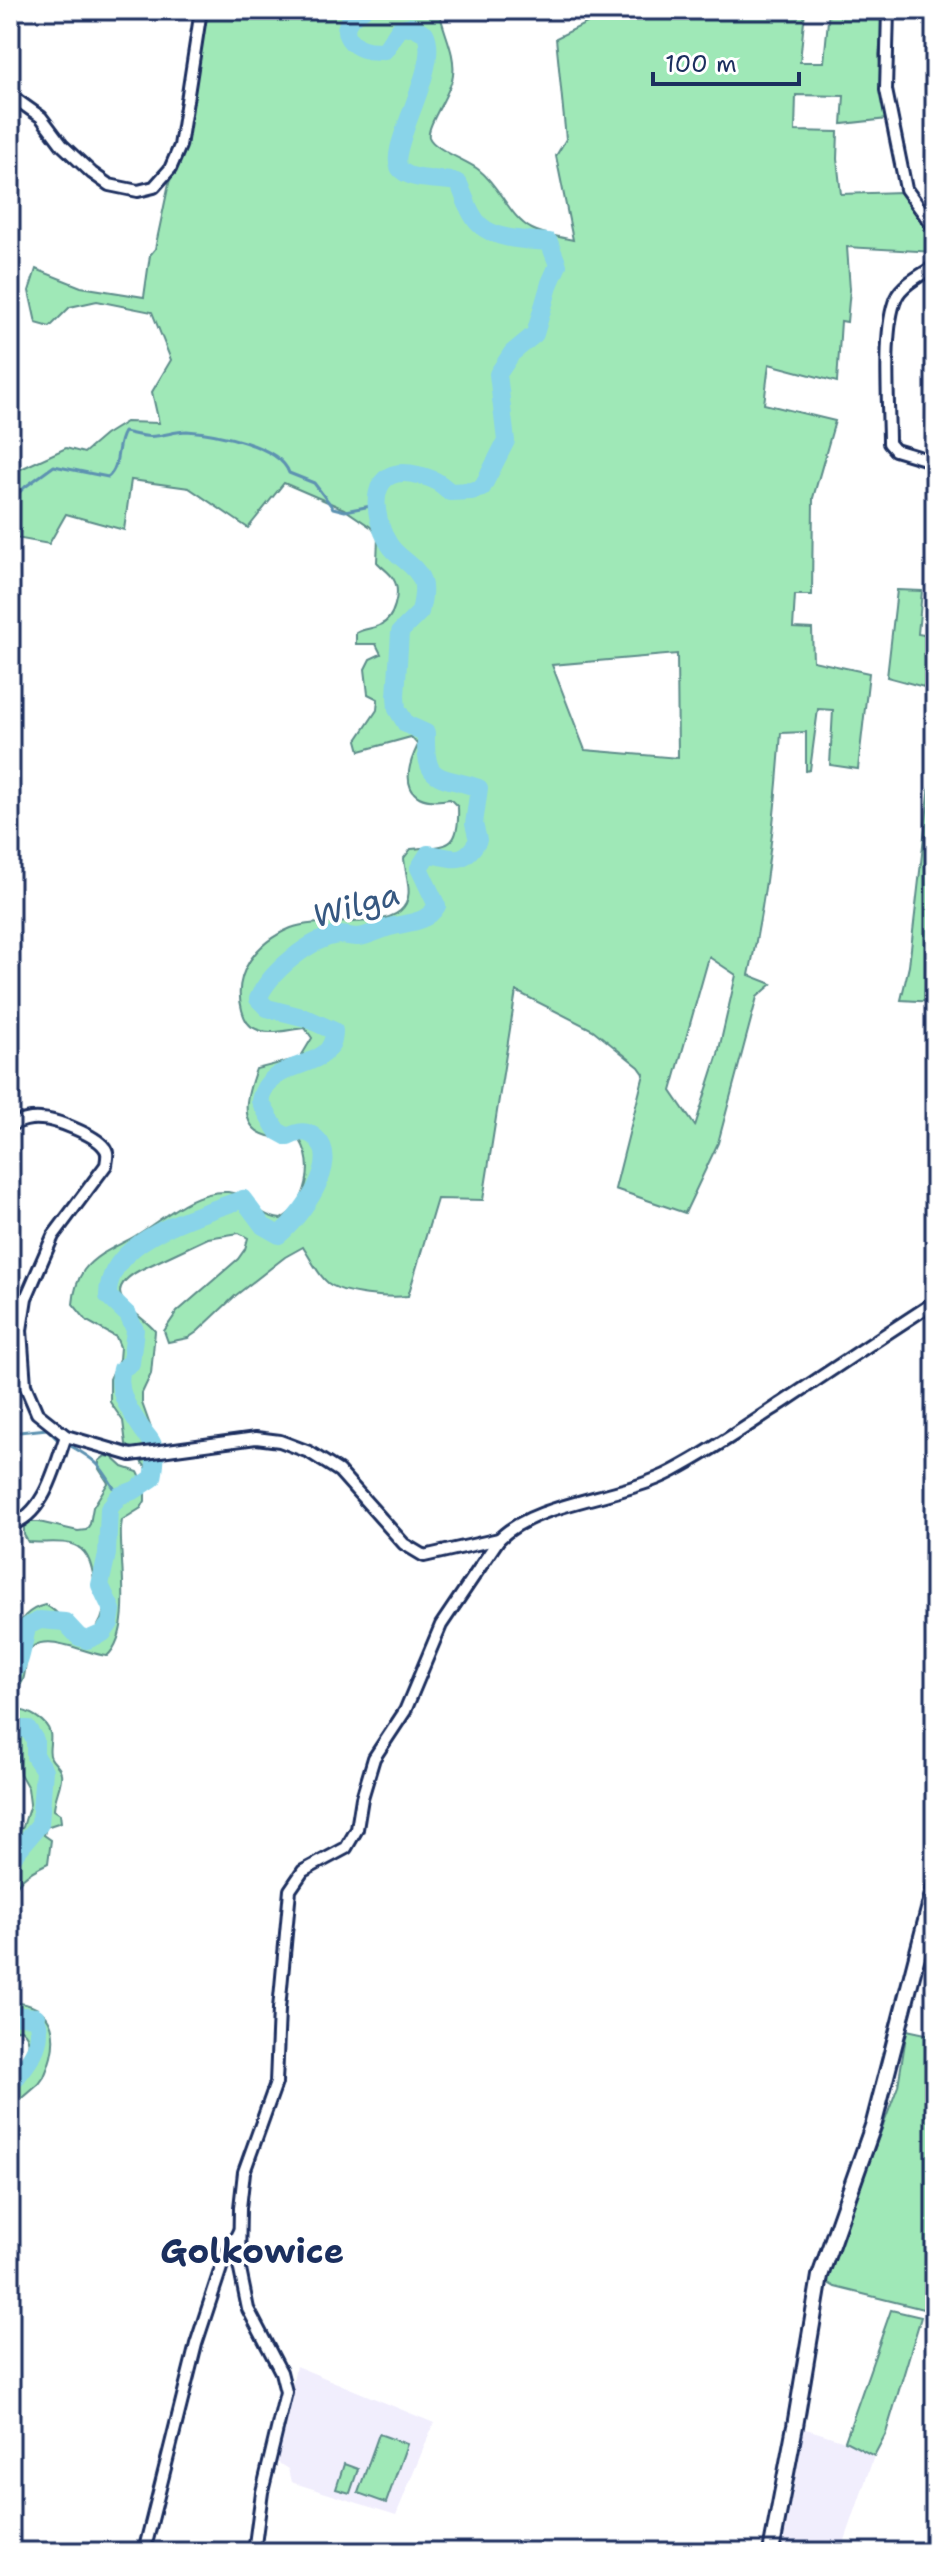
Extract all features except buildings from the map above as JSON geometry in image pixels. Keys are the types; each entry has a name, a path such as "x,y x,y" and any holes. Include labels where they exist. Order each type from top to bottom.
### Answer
{"street":[{"path":"10,95 41,117 62,145 109,185 138,191 158,184 170,169 180,146 201,10"},
{"path":"888,10 886,90 906,189 935,229"},
{"path":"935,266 896,296 889,343 889,443 895,450 935,462"},
{"path":"10,1125 27,1119 60,1123 95,1140 108,1155 106,1165 72,1207 47,1248 26,1298 21,1330 25,1385 37,1413 66,1436 131,1455 256,1438 280,1441 309,1452 339,1471 404,1544 424,1556 499,1539"},
{"path":"267,2552 254,2550 264,2481 286,2392 281,2372 248,2309 239,2265 239,2229 244,2172 276,2083 290,1890 303,1871 346,1848 357,1829 374,1758 405,1711 441,1625 510,1527 529,1517 621,1493 671,1472 727,1439 935,1302"},
{"path":"10,1525 23,1520 43,1495 66,1436"},
{"path":"771,2552 820,2276 874,2123 935,1886"},
{"path":"144,2552 196,2344 223,2262 239,2229"}],"shaded area":[{"path":"296,2366 434,2423 396,2515 291,2482 288,2469 277,2462"},
{"path":"803,2428 845,2441 874,2456 841,2552 780,2552"}],"green space":[{"path":"205,10 439,10 451,51 453,75 431,125 429,137 437,146 474,166 493,184 524,224 541,233 573,240 556,156 566,139 556,38 591,21 589,10 805,10 800,62 824,62 829,10 884,10 879,55 887,119 842,124 844,96 796,95 795,131 838,132 841,194 901,192 935,234 935,252 847,247 850,289 847,322 841,321 837,382 769,364 764,404 835,421 813,498 812,595 795,595 793,628 812,629 813,661 869,673 858,769 830,765 833,710 818,709 810,770 806,771 806,732 781,733 770,855 749,975 772,984 757,997 718,1143 685,1213 615,1189 644,1074 639,1067 593,1030 516,991 483,1200 437,1199 408,1296 367,1295 335,1287 321,1276 303,1247 285,1257 235,1296 197,1332 188,1338 168,1342 164,1331 177,1312 238,1259 248,1238 239,1233 208,1238 127,1279 121,1287 125,1303 155,1331 151,1374 142,1393 142,1403 156,1442 151,1473 126,1444 123,1421 110,1402 110,1379 119,1359 120,1347 116,1337 87,1321 73,1304 79,1278 101,1254 178,1207 202,1196 228,1192 242,1196 272,1217 281,1219 290,1212 303,1194 306,1183 305,1150 300,1140 268,1136 251,1125 248,1097 256,1069 300,1058 312,1038 305,1028 268,1032 248,1024 240,996 244,971 258,950 291,928 318,923 378,920 400,911 409,893 404,858 411,849 448,843 453,839 458,822 458,807 450,799 424,799 411,788 410,769 418,745 411,737 360,751 357,740 377,710 378,699 368,694 365,669 370,659 381,654 376,644 356,644 356,633 389,618 397,591 393,577 377,562 378,537 372,528 344,509 284,483 248,528 189,488 131,480 124,530 66,514 49,544 10,537 10,474 66,448 84,453 126,422 159,423 152,392 171,360 152,312 97,301 70,307 50,327 36,323 29,291 36,269 81,287 144,297 150,255 155,249 169,183 184,145","holes":["677,654 678,758 585,750 552,665","709,957 736,975 718,1054 695,1126 671,1091"]},
{"path":"897,590 922,591 918,634 935,637 935,690 887,677"},
{"path":"935,742 935,1002 901,1000 909,966"},
{"path":"105,1456 138,1472 145,1486 145,1501 141,1508 122,1520 123,1613 115,1645 107,1656 62,1644 40,1643 32,1648 22,1682 10,1696 12,1642 16,1629 32,1610 45,1605 51,1608 85,1638 101,1620 103,1595 85,1553 67,1543 28,1542 24,1527 31,1522 39,1522 86,1530 93,1507 108,1483 99,1469 99,1461"},
{"path":"16,1710 36,1717 48,1728 50,1755 61,1773 54,1810 60,1814 61,1822 46,1827 44,1835 51,1840 48,1863 23,1878 10,1904 10,1842 23,1827 30,1804 18,1757 10,1751 10,1713"},
{"path":"10,2002 38,2009 47,2017 53,2038 44,2077 10,2109 10,2071 26,2051 28,2040 21,2029 10,2030"},
{"path":"907,2030 935,2036 935,2312 835,2287 825,2281 898,2086"},
{"path":"891,2310 921,2317 886,2433 874,2456 845,2441"},
{"path":"379,2434 407,2444 386,2503 358,2493"},
{"path":"344,2464 358,2469 350,2493 336,2489"},
{"path":"933,2514 935,2552 923,2552"}],"waterway":[{"name":"Wilga","path":"10,1676 20,1659 28,1626 40,1620 65,1622 79,1637 87,1640 103,1633 110,1623 112,1610 100,1585 107,1554 109,1509 119,1496 153,1478 153,1445 129,1408 120,1385 122,1369 131,1363 135,1330 128,1315 108,1296 112,1276 123,1259 139,1244 159,1232 243,1199 263,1226 279,1235 307,1203 321,1175 323,1148 316,1138 302,1132 288,1137 277,1131 260,1101 266,1086 275,1076 324,1054 331,1045 334,1031 306,1018 267,1008 258,999 263,989 292,958 316,943 339,935 362,936 429,915 437,906 419,868 428,854 462,857 478,840 474,824 479,788 436,774 428,761 426,733 406,724 397,709 400,632 420,612 423,588 419,575 393,549 383,532 378,518 378,493 382,483 390,476 402,473 432,479 450,492 482,488 506,441 498,374 512,353 535,334 558,265 549,242 494,234 480,225 456,182 420,178 401,170 398,161 400,146 426,66 428,48 425,33 411,26 399,29 385,50 363,49 349,39 346,32 347,24 363,10"},
{"path":"10,501 54,466 108,477 115,467 124,432 152,436 187,431 213,434 260,448 283,463 289,473 314,483 333,508 345,511 376,505"},
{"path":"10,1433 47,1429 59,1441"},
{"path":"71,1446 100,1466 119,1496"},
{"name":"Wilga","path":"10,1729 28,1729 35,1740 35,1757 44,1770 40,1824 10,1860"},
{"name":"Wilga","path":"10,2015 36,2017 39,2027 37,2046 10,2086"}],"district":[{"name":"Golkowice","path":"252,2251"}]}
